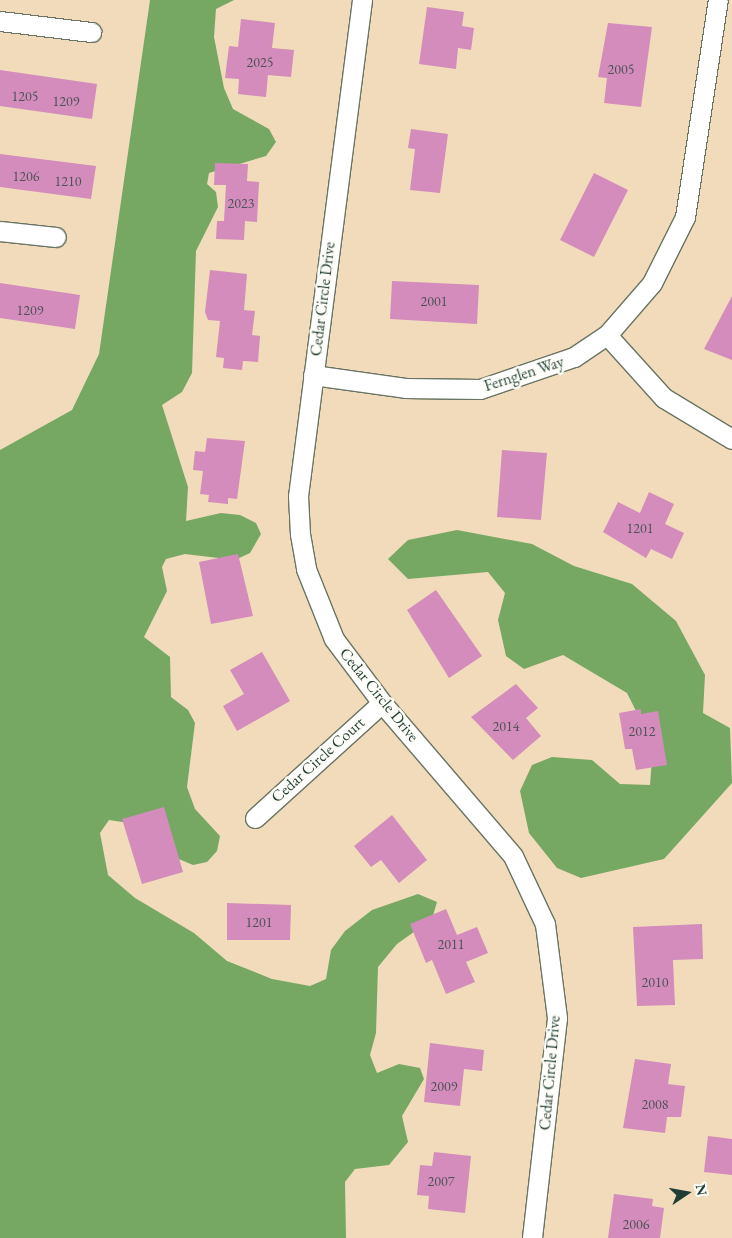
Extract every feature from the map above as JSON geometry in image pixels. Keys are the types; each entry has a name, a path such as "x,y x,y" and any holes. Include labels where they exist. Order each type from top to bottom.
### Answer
{"street":[{"name":"Cedar Circle Drive","path":"362,0 298,496 306,569 334,639 382,703 514,856 545,924 556,1018 532,1238"},
{"name":"Fernglen Way","path":"313,375 405,388 480,389 574,357 607,335 652,283 685,217 718,0"},
{"path":"0,21 91,32"},
{"path":"0,231 56,237"},
{"path":"607,335 664,398 732,439"},
{"name":"Cedar Circle Court","path":"254,818 382,703"}],"green space":[{"path":"150,0 234,0 216,9 214,37 224,88 233,109 269,129 276,142 266,156 209,173 207,184 216,192 218,207 196,251 192,373 182,392 162,405 188,487 186,521 221,513 240,515 256,523 261,534 250,553 235,560 185,554 166,559 162,567 167,591 144,637 170,657 171,697 188,710 195,723 187,787 195,809 220,836 217,851 207,862 193,865 174,857 142,825 109,820 100,833 108,875 135,898 194,933 227,961 272,979 310,986 326,979 331,950 345,931 372,910 418,894 437,902 432,919 397,944 378,967 376,1033 370,1055 377,1073 399,1064 420,1068 424,1079 402,1116 408,1142 389,1165 355,1169 345,1182 346,1238 0,1238 0,450 72,410 99,354"},
{"path":"457,530 532,544 574,566 632,584 676,621 705,675 703,713 730,728 732,783 664,859 581,878 557,868 529,833 520,791 532,765 552,757 592,760 620,784 650,785 653,745 627,693 563,655 524,669 506,656 498,620 505,593 488,572 408,579 388,559 408,540"}],"building":[{"path":"427,7 464,12 462,26 474,28 471,50 458,48 456,69 419,64"},
{"path":"241,19 275,23 272,48 294,50 291,77 268,75 266,97 238,94 239,79 225,78 229,46 238,47"},
{"path":"608,23 652,27 641,107 604,103 607,78 598,77"},
{"path":"0,70 97,84 92,119 0,106"},
{"path":"411,129 448,134 440,193 410,190 415,149 408,148"},
{"path":"0,154 96,166 91,199 0,187"},
{"path":"215,163 248,164 247,181 259,182 257,222 245,221 244,240 216,239 217,221 224,221 226,185 214,185"},
{"path":"594,173 628,190 594,257 560,240"},
{"path":"210,270 247,274 244,310 255,311 252,335 260,336 258,362 243,361 242,370 223,368 224,358 216,357 220,321 208,320 205,312"},
{"path":"392,281 479,285 477,324 390,319"},
{"path":"0,283 80,295 75,329 0,318"},
{"path":"732,296 732,360 704,349"},
{"path":"207,438 245,441 237,499 228,498 228,504 208,502 209,495 200,494 203,471 193,470 195,451 205,452"},
{"path":"502,450 547,453 541,520 497,517"},
{"path":"649,492 674,504 665,524 684,533 672,559 651,549 646,558 603,532 618,502 640,513"},
{"path":"238,554 253,616 211,624 199,562"},
{"path":"436,590 482,656 449,678 407,610"},
{"path":"262,652 290,701 237,731 223,706 244,694 230,670"},
{"path":"516,684 538,708 526,718 541,736 513,760 471,717"},
{"path":"641,709 641,714 658,711 667,765 636,770 632,749 625,749 619,713"},
{"path":"164,807 183,872 142,884 122,819"},
{"path":"392,815 427,860 399,883 381,860 371,867 354,846"},
{"path":"227,903 291,905 290,940 227,940"},
{"path":"446,909 457,935 477,927 488,953 466,962 475,982 446,994 432,960 426,963 410,924"},
{"path":"702,924 703,959 673,960 675,1005 637,1006 633,927"},
{"path":"430,1043 484,1050 482,1071 464,1069 460,1106 424,1102"},
{"path":"635,1059 671,1064 668,1084 685,1086 681,1117 667,1117 665,1133 623,1128"},
{"path":"708,1136 732,1139 732,1175 704,1172"},
{"path":"434,1152 471,1156 465,1213 428,1209 429,1196 417,1195 420,1165 432,1166"},
{"path":"614,1194 653,1199 652,1206 664,1208 660,1238 608,1238"}]}
